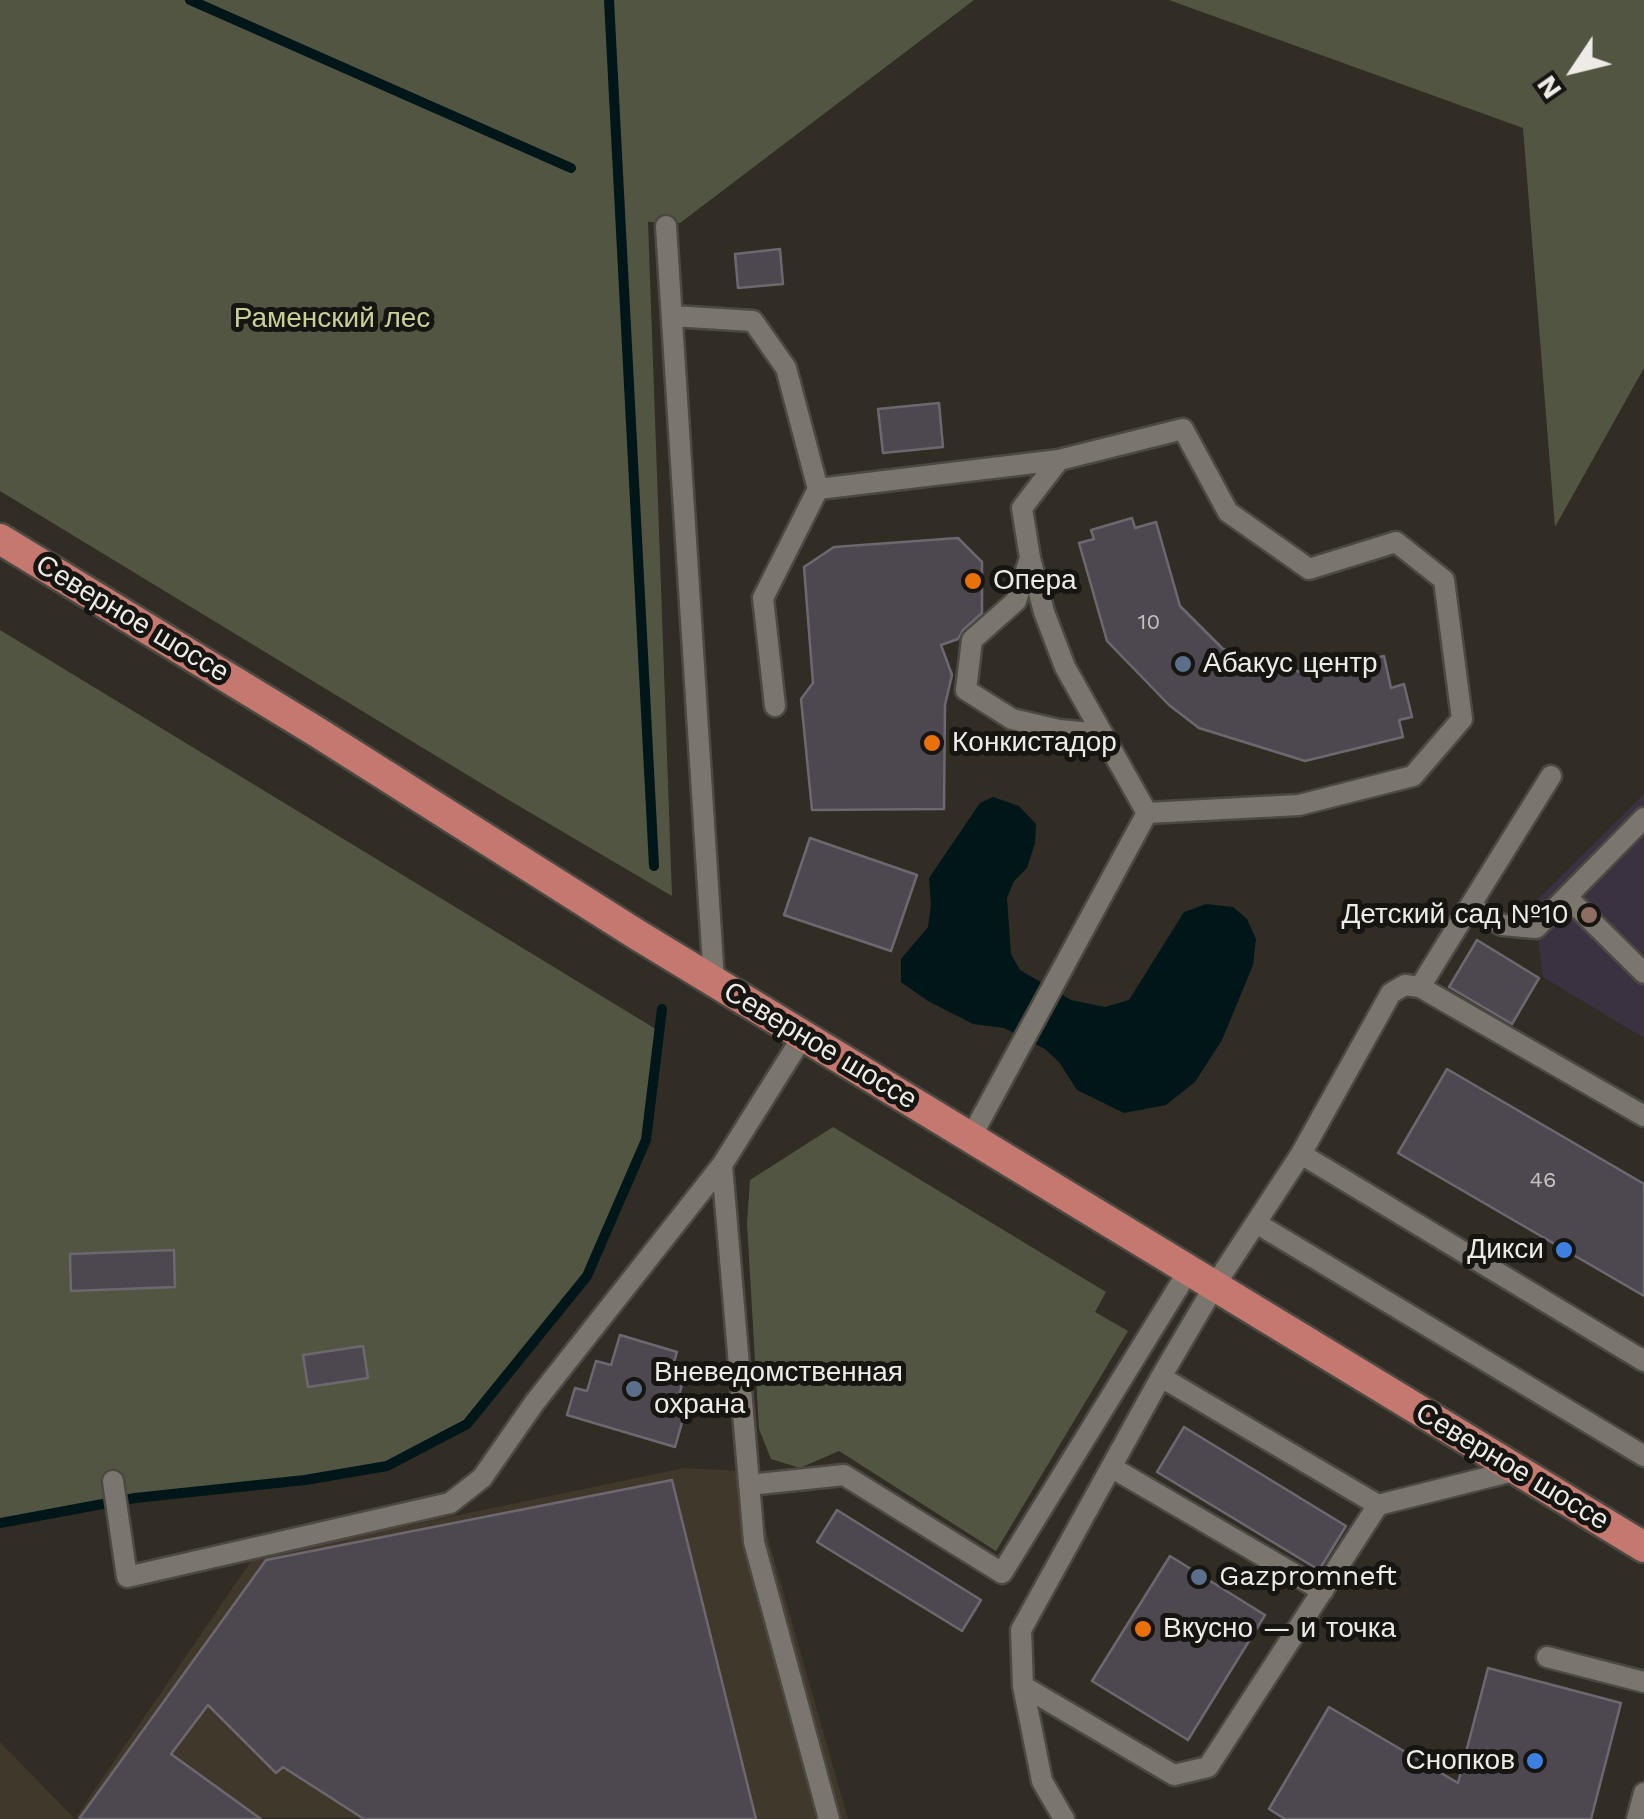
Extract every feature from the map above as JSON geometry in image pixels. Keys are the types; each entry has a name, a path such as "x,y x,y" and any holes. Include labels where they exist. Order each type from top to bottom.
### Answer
{"main road":[{"name":"Северное шоссе","path":"0,539 318,732 803,1036 1644,1547"}],"lane":[{"path":"666,226 714,981"},
{"path":"672,316 753,320 786,368 818,489 764,598 775,706"},
{"path":"818,489 1059,460 1183,429 1228,512 1310,569 1396,542 1444,580 1462,719 1413,776 1299,805 1147,813"},
{"path":"1059,460 1022,508 1030,558 1044,612 1065,667 1147,813"},
{"path":"1030,558 1016,601 972,640 966,690 1012,718 1059,730 1102,734"},
{"path":"1420,986 1550,776"},
{"path":"971,1137 1147,813"},
{"path":"1470,906 1502,925 1536,928 1644,818"},
{"path":"1566,897 1644,973"},
{"path":"748,1485 844,1475 1002,1573 1202,1277 1256,1223 1301,1154 1391,993 1405,985 1420,986 1644,1116"},
{"path":"113,1482 128,1577 450,1503 482,1478 535,1402 722,1166 803,1036"},
{"path":"1301,1154 1644,1361"},
{"path":"722,1166 754,1542 829,1819"},
{"path":"1256,1223 1644,1456"},
{"path":"1064,1819 1042,1781 1023,1686 1020,1630 1161,1376 1202,1277"},
{"path":"1161,1376 1378,1505"},
{"path":"1112,1466 1323,1591"},
{"path":"1023,1686 1174,1775 1208,1767 1378,1505 1517,1470"},
{"path":"1547,1656 1644,1682"},
{"path":"1637,1819 1644,1793"}],"shaded area":[{"name":"Детский сад №10","path":"1644,794 1644,1038 1543,977 1534,903"},
{"path":"993,797 1019,806 1036,824 1027,868 1014,881 1007,898 1011,954 1020,970 1071,1000 1105,1007 1129,1000 1184,912 1206,904 1233,907 1247,919 1256,939 1253,965 1222,1040 1195,1082 1166,1105 1124,1113 1077,1090 1059,1062 1045,1049 1004,1028 973,1024 901,982 901,959 928,927 929,878 980,803"},
{"path":"684,1468 759,1472 764,1524 848,1819 76,1817 253,1558"},
{"path":"0,1742 75,1819 0,1819"}],"green space":[{"name":"Раменский лес","path":"0,0 974,0 680,223 648,222 672,896 0,491"},
{"path":"1169,0 1644,0 1644,368 1555,527 1523,128"},
{"path":"0,630 659,1031 646,1140 587,1276 467,1424 387,1466 305,1480 135,1498 0,1523"},
{"path":"833,1127 1106,1292 1095,1312 1128,1331 996,1551 839,1451 800,1468 771,1459 759,1429 747,1223 750,1180"}],"building":[{"path":"780,249 783,284 738,288 735,254"},
{"path":"939,403 943,447 883,453 878,409"},
{"path":"1132,518 1135,528 1156,522 1180,606 1223,649 1307,674 1384,656 1391,688 1404,684 1412,717 1399,720 1403,737 1305,761 1199,728 1169,705 1107,641 1079,543 1094,539 1091,530"},
{"path":"958,538 982,562 982,613 958,639 941,645 952,675 945,705 944,809 812,810 801,699 813,683 804,567 834,547"},
{"path":"810,838 917,875 891,951 784,915"},
{"path":"1477,940 1539,978 1512,1024 1449,987"},
{"path":"1447,1069 1644,1184 1644,1296 1398,1153"},
{"path":"174,1250 175,1287 71,1291 70,1254"},
{"name":"Вневедомственная охрана","path":"620,1335 677,1352 668,1381 682,1385 674,1413 684,1416 675,1447 567,1415 575,1388 587,1391 596,1361 611,1365"},
{"path":"363,1346 368,1378 308,1387 303,1355"},
{"path":"1184,1427 1346,1526 1319,1570 1157,1472"},
{"path":"672,1480 756,1819 364,1819 283,1767 276,1773 208,1705 171,1754 261,1819 79,1819 266,1560"},
{"path":"837,1510 981,1600 962,1631 817,1542"},
{"path":"1170,1556 1265,1615 1188,1740 1092,1681"},
{"path":"1488,1668 1621,1703 1591,1819 1285,1819 1269,1809 1329,1707 1458,1783"}],"waterway":[{"path":"190,0 571,168"},
{"path":"609,0 654,866"},
{"path":"0,1523 135,1498 305,1480 387,1466 467,1424 587,1276 646,1140 662,1009"}],"place":[{"name":"Опера","path":"973,581"},
{"name":"Абакус центр","path":"1183,664"},
{"name":"Конкистадор","path":"932,743"},
{"name":"Детский сад №10","path":"1589,915"},
{"name":"Дикси","path":"1564,1250"},
{"name":"Вневедомственная охрана","path":"634,1389"},
{"name":"Gazpromneft","path":"1199,1577"},
{"name":"Вкусно — и точка","path":"1143,1629"},
{"name":"Снопков","path":"1535,1761"}]}
